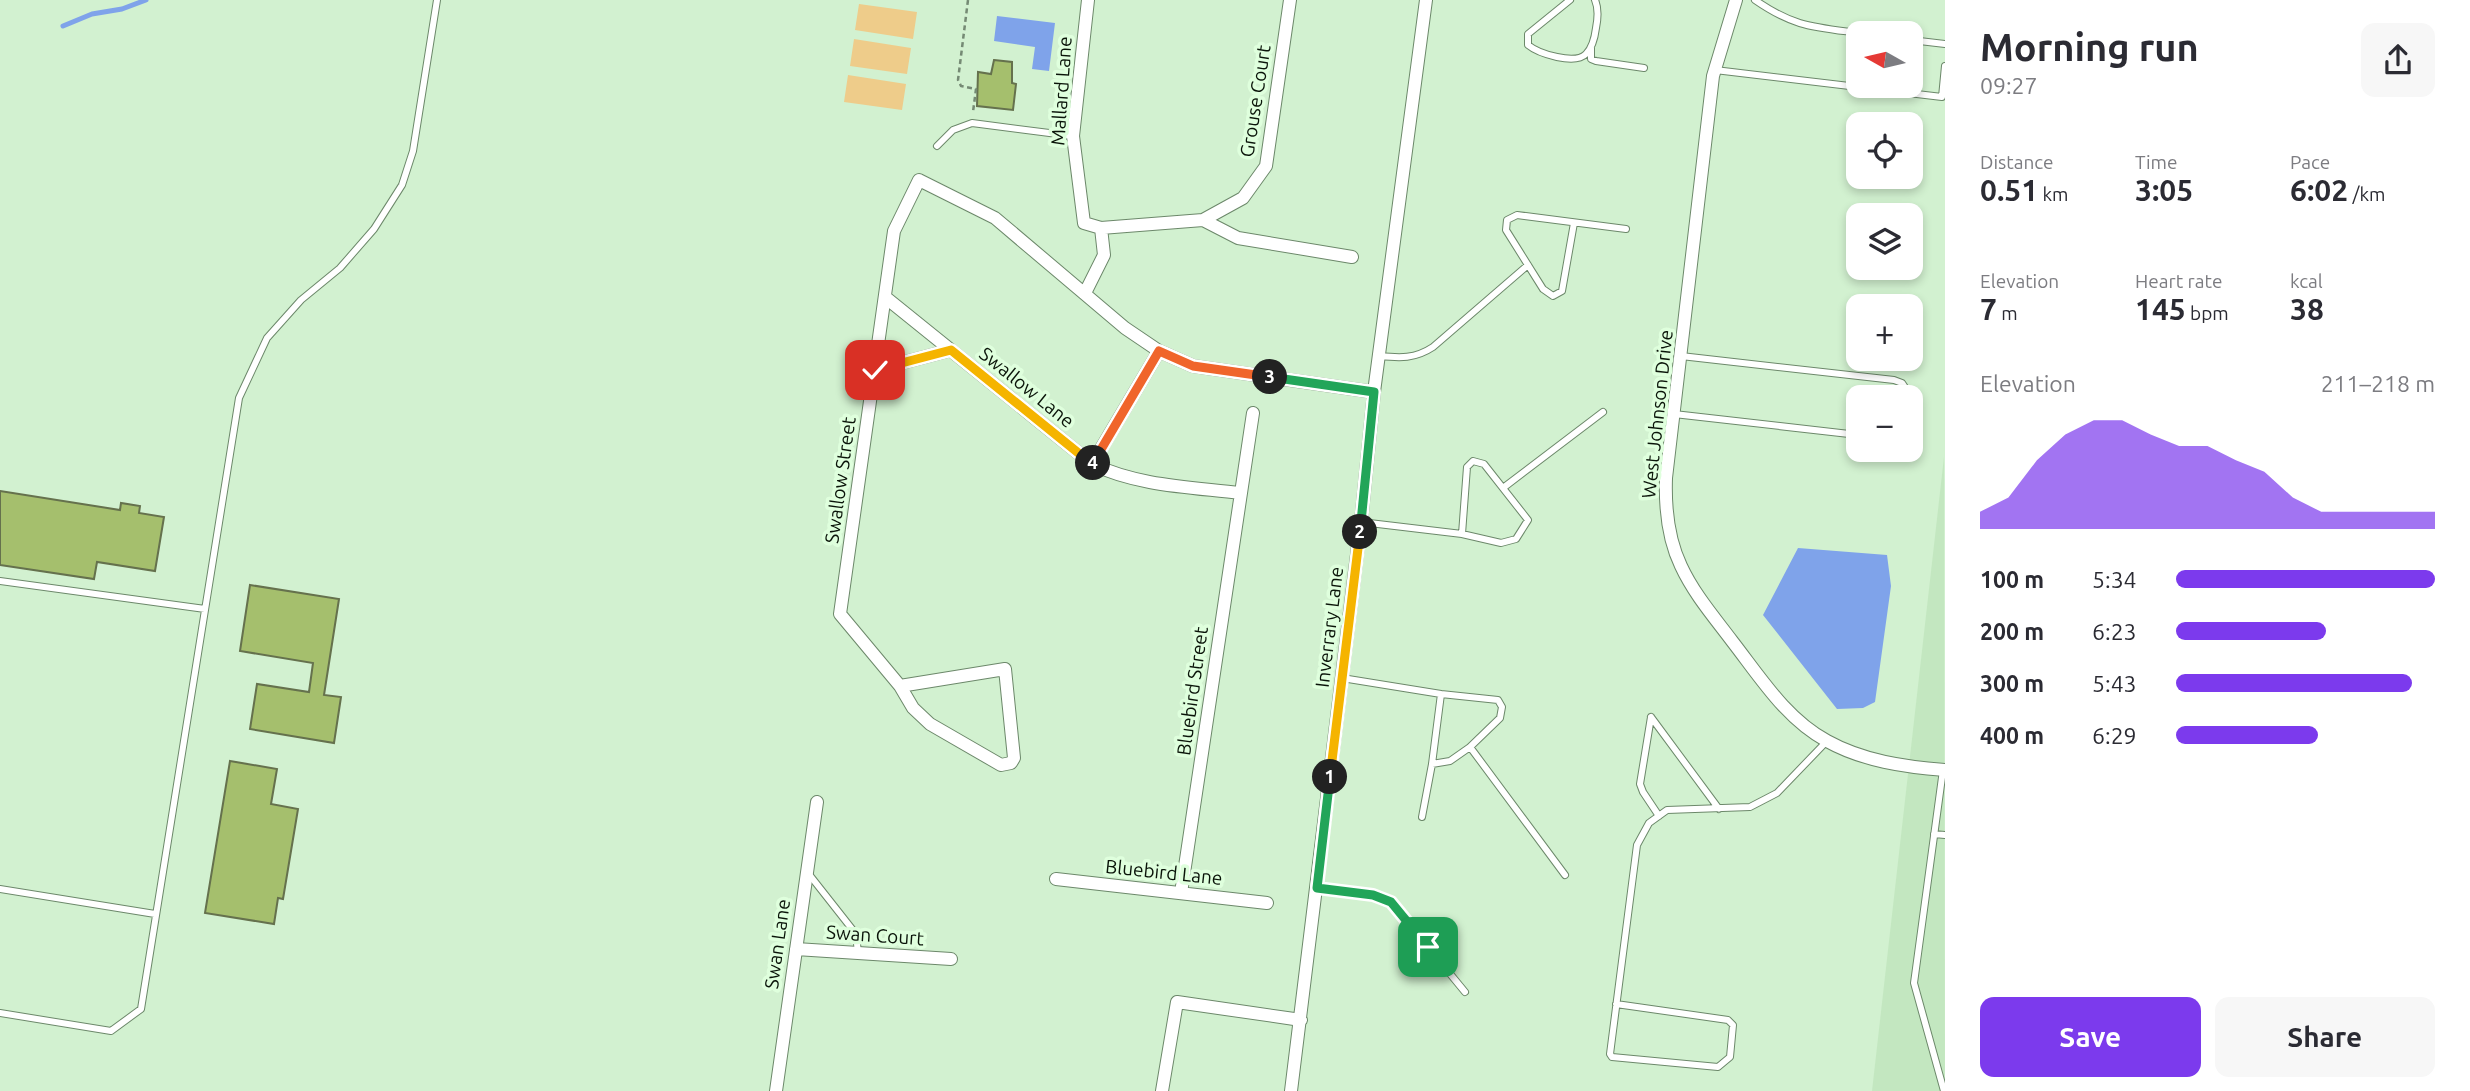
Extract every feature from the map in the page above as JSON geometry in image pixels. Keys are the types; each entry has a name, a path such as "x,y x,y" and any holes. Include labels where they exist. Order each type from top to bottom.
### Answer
{"street":[{"name":"Mallard Lane","path":"1088,0 1073,136 1084,223 1101,228"},
{"name":"Grouse Court","path":"1203,220 1242,198 1266,166 1290,0"},
{"name":"Inverrary Lane","path":"1292,1091 1361,522 1374,392 1426,0"},
{"name":"West Johnson Drive","path":"1736,0 1714,70 1665,499 1670,536 1680,565 1696,593 1785,709 1827,741 1858,754 1899,766 1944,770"},
{"name":"Swallow Street","path":"900,686 1005,669 1014,758 1011,763 1001,765 930,724 913,708 900,686 840,614 894,231 919,180 995,218 1085,293"},
{"path":"1352,257 1238,238 1203,220 1101,228 1104,255 1085,293 1125,328 1159,351 1193,366 1374,392"},
{"name":"Swallow Lane","path":"885,297 1092,464 1112,474 1148,482 1240,494"},
{"path":"875,370 951,350"},
{"path":"1092,464 1159,351"},
{"name":"Bluebird Street","path":"1181,893 1254,413"},
{"name":"Swan Lane","path":"776,1091 817,802"},
{"name":"Bluebird Lane","path":"1056,879 1267,903"},
{"name":"Swan Court","path":"796,949 951,959"},
{"path":"1163,1091 1177,1002 1301,1020"}],"lane":[{"path":"0,1013 111,1031 141,1009 239,398 267,338 300,300 340,268 374,229 402,185 412,151 436,0"},
{"path":"1556,0 1561,7"},
{"path":"1570,0 1528,34 1528,45 1542,54 1575,59 1585,55 1591,46"},
{"path":"1595,0 1598,10 1591,59 1644,68"},
{"path":"1755,0 1795,23 1846,31"},
{"path":"1923,41 1945,44"},
{"path":"1714,70 1942,97 1945,66"},
{"path":"937,146 953,130 972,123 1073,136"},
{"path":"1574,223 1562,290 1553,296 1543,289 1506,230 1507,220 1517,215 1626,229"},
{"path":"1379,356 1408,358 1422,355 1528,265"},
{"path":"1681,356 1894,380 1903,385"},
{"path":"1503,488 1603,412"},
{"path":"1674,414 1846,434"},
{"path":"1361,522 1462,534 1501,543 1516,539 1528,520 1484,464 1472,461 1467,467 1462,534"},
{"path":"0,581 205,609"},
{"path":"1342,678 1441,694 1499,700 1502,708 1500,718 1470,747 1450,761 1432,764"},
{"path":"1422,817 1441,694"},
{"path":"1659,816 1640,784 1651,717 1719,809"},
{"path":"1616,1004 1728,1020 1733,1025 1730,1057 1718,1067 1612,1057 1610,1054 1616,1004 1637,845 1649,823 1667,810 1750,807 1777,793 1827,741"},
{"path":"1470,747 1565,875"},
{"path":"1944,770 1914,983 1944,1091"},
{"path":"1934,834 1945,835"},
{"path":"807,872 856,934 859,953"},
{"path":"1317,888 1373,895 1391,902 1465,992"},
{"path":"0,889 155,914"}],"path":[{"path":"968,0 958,80 961,86 976,89 972,123"}],"shaded area":[{"path":"859,4 917,12 913,39 855,30"},
{"path":"854,39 911,48 907,74 850,66"},
{"path":"848,75 906,84 902,110 844,102"},
{"path":"1944,457 1945,1091 1872,1091"}],"water":[{"path":"997,16 1055,23 1049,71 1032,69 1035,47 994,41"},
{"path":"1798,548 1887,555 1891,586 1875,702 1863,708 1837,709 1763,615"}],"building":[{"path":"994,60 1012,62 1012,83 1016,84 1013,110 977,106 978,72 991,74"},
{"path":"0,491 120,510 121,503 140,506 139,513 164,517 155,571 97,562 94,579 0,565"},
{"path":"250,585 339,599 324,695 341,697 334,743 250,729 257,684 309,692 313,663 240,651"},
{"path":"230,761 277,769 271,804 298,809 283,899 278,898 274,924 205,913"}],"waterway":[{"path":"63,26 92,14 122,9 146,0"}],"route":[{"path":"875,370 951,350 1092,464 1159,351 1193,366 1374,392 1317,888 1373,895 1391,902 1428,947"}]}
